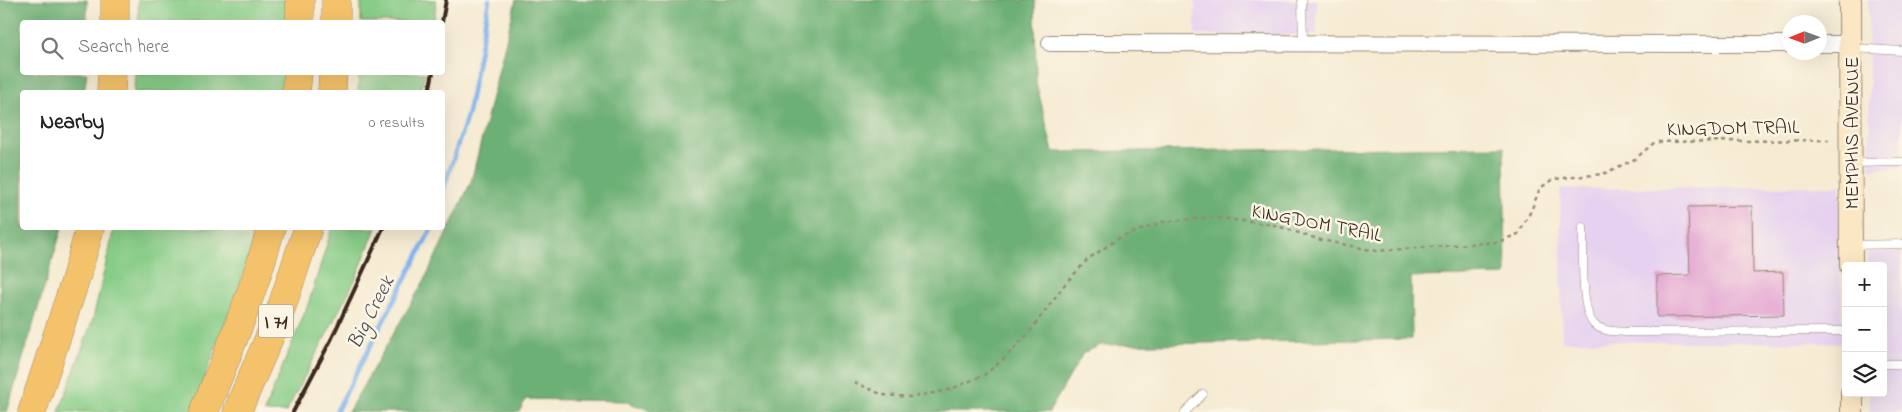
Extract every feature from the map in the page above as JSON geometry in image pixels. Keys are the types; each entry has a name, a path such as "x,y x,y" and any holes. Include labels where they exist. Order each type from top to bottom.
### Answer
{"highway":[{"path":"115,0 115,20"},
{"path":"300,0 300,20"},
{"path":"336,0 336,20"},
{"path":"111,90 112,75"},
{"path":"296,90 298,75"},
{"path":"332,90 333,75"},
{"path":"32,412 70,299 89,230"},
{"path":"204,412 249,300 271,230"},
{"name":"I 71","path":"237,412 279,315 307,230"}],"main road":[{"name":"MEMPHIS AVENUE","path":"1850,0 1851,255"},
{"path":"1852,397 1852,412"}],"street":[{"path":"1050,43 1782,44"},
{"path":"1827,44 1850,46"}],"lane":[{"path":"1302,0 1303,43"},
{"path":"1850,46 1902,51"},
{"path":"1851,164 1902,162"},
{"path":"1583,227 1584,299 1587,314 1592,322 1603,329 1626,332 1842,331"},
{"path":"1851,255 1902,244"},
{"path":"1887,364 1902,364"},
{"path":"1185,412 1203,394"}],"path":[{"name":"KINGDOM TRAIL","path":"854,382 883,395 912,397 949,390 984,375 1006,357 1028,334 1065,284 1088,258 1119,238 1162,222 1212,217 1274,225 1321,240 1376,252 1498,242 1518,234 1531,212 1540,188 1554,179 1603,174 1636,159 1654,142 1829,140"}],"shaded area":[{"path":"1195,0 1317,0 1317,35 1195,35"},
{"path":"1868,0 1902,0 1902,168 1870,169"},
{"path":"1840,186 1842,343 1562,341 1560,189"},
{"path":"1902,251 1902,412 1870,412 1870,397 1887,397 1887,262 1868,262 1868,252"}],"green space":[{"path":"0,0 87,0 87,20 20,20 20,75 87,75 84,90 20,90 20,230 61,230 7,412 0,412"},
{"path":"138,0 291,0 289,20 139,20"},
{"path":"361,0 436,0 434,20 361,20"},
{"path":"516,0 1035,0 1036,82 1053,152 1504,147 1506,275 1411,277 1412,339 1101,345 1083,353 1049,412 656,412 623,401 526,399 519,412 348,412 424,281 471,182"},
{"path":"135,75 286,75 284,90 134,90"},
{"path":"359,75 424,75 421,90 358,90"},
{"path":"114,230 259,230 192,412 59,412 93,319"},
{"path":"331,230 375,230 355,280 286,412 264,412 309,302"}],"building":[{"path":"1752,206 1753,273 1783,272 1784,315 1657,317 1657,276 1690,275 1688,207"}],"waterway":[{"name":"Big Creek","path":"445,185 468,113 489,0"},
{"name":"Big Creek","path":"336,412 431,230"}],"railway":[{"path":"442,20 446,0"},
{"path":"429,90 432,75"},
{"path":"293,412 332,338 382,230"}]}
